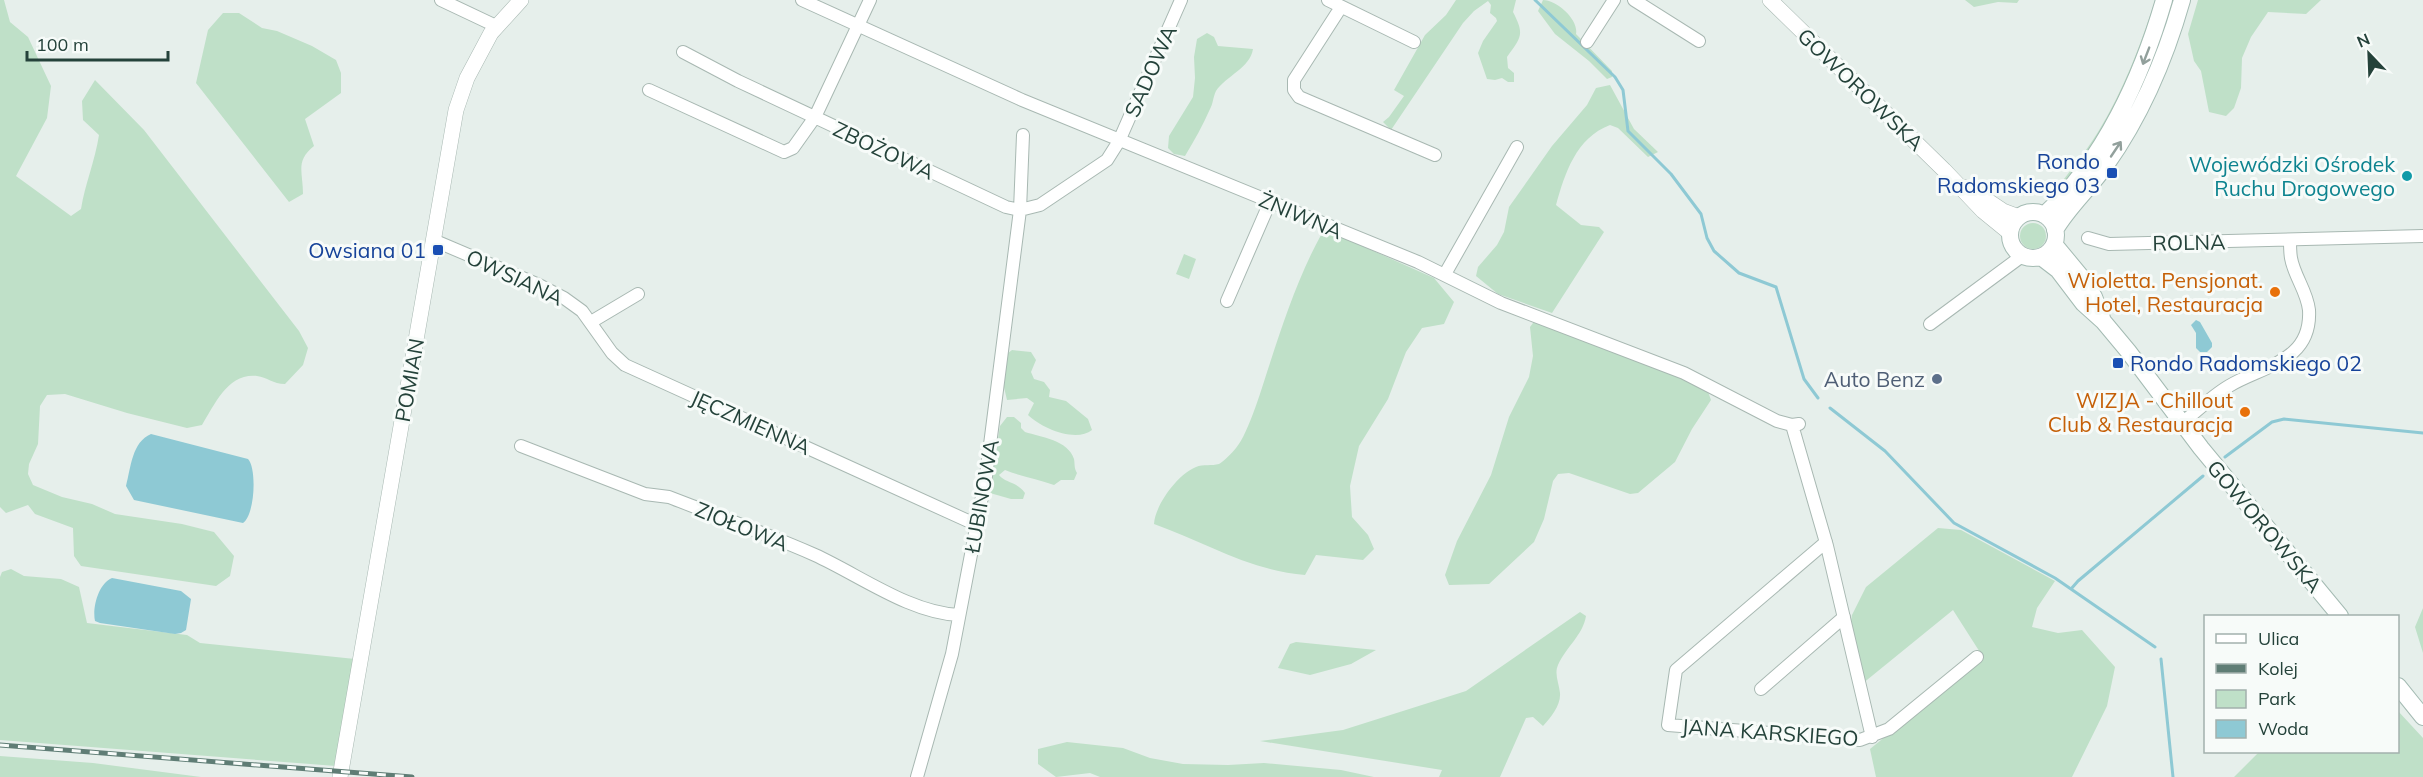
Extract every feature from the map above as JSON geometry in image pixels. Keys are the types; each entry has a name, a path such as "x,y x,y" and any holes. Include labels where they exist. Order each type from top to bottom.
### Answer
{"main road":[{"path":"2044,215 2080,174 2118,116 2142,68 2164,0"},
{"path":"2055,237 2053,224 2044,215 2031,212 2014,221 2010,233 2012,246 2022,256 2041,257 2051,249 2067,211 2104,168 2132,125 2158,74 2182,0"},
{"name":"GOWOROWSKA","path":"2055,237 2088,288 2103,321"},
{"name":"GOWOROWSKA","path":"2041,257 2058,270 2083,303 2103,321 2182,423 2339,615"},
{"path":"2399,688 2423,717"}],"street":[{"path":"441,0 496,26"},
{"name":"POMIAN","path":"340,777 459,96 496,26 521,0"},
{"name":"ŻNIWNA","path":"802,0 1022,100 1444,274 1501,303 1684,373 1777,422 1795,424 1826,542"},
{"path":"649,90 783,152 793,148 815,117 870,0"},
{"name":"SADOWA","path":"1020,210 1040,205 1107,160 1119,141 1180,0"},
{"path":"1328,0 1414,42"},
{"path":"1587,42 1614,0"},
{"path":"1634,0 1699,41"},
{"name":"GOWOROWSKA","path":"1770,0 1952,178 1983,212 2010,233"},
{"path":"1341,7 1294,80 1294,90 1299,97 1435,155"},
{"name":"ZBOŻOWA","path":"683,52 738,81 1006,207 1020,210"},
{"path":"1020,210 1023,135"},
{"path":"1444,274 1518,147"},
{"name":"GOWOROWSKA","path":"1952,178 2003,211 2019,217"},
{"path":"1227,301 1270,202"},
{"name":"ŁUBINOWA","path":"917,777 952,654 977,525 995,413 1020,210"},
{"name":"ROLNA","path":"2088,238 2109,244 2423,236"},
{"name":"OWSIANA","path":"433,240 539,285 582,311 591,322"},
{"path":"2182,423 2225,388 2284,360 2300,343 2307,328 2309,310 2290,257 2290,240"},
{"path":"1930,324 2022,256"},
{"path":"591,322 638,294"},
{"name":"JĘCZMIENNA","path":"591,322 612,353 626,365 977,525"},
{"name":"ZIOŁOWA","path":"521,446 645,494 669,497 816,556 892,594 940,614 959,615"},
{"path":"1826,542 1872,737 1889,729 1977,657"},
{"name":"JANA KARSKIEGO","path":"1826,542 1676,670 1668,725 1860,740 1872,737"},
{"path":"1761,688 1844,617"}],"green space":[{"path":"0,0 4,0 10,22 28,37 51,86 47,118 16,176 71,216 81,209 99,135 83,120 82,101 95,80 144,130 299,331 308,348 303,365 285,384 257,376 238,379 217,399 202,425 187,428 65,394 47,395 40,406 38,444 29,464 28,474 33,485 115,514 182,524 214,532 234,556 230,576 216,586 81,566 74,556 73,528 35,514 28,505 6,513 0,507"},
{"path":"1456,0 1516,0 1513,12 1519,26 1520,36 1507,57 1508,68 1514,73 1514,82 1508,82 1502,78 1487,79 1478,53 1483,41 1497,21 1490,13 1491,5 1488,1 1463,23 1391,130 1383,122 1404,96 1394,90 1425,35 1446,15"},
{"path":"1543,0 1554,3 1571,17 1576,34 1612,71 1612,77 1607,79 1589,61 1555,34 1538,11"},
{"path":"1965,0 2019,0 2017,3 1998,2 1974,7"},
{"path":"2155,0 2158,0 2145,42 2101,133 2057,195 2054,192 2093,140 2107,116 2137,51"},
{"path":"2198,0 2321,0 2306,14 2268,12 2251,37 2242,58 2241,88 2234,108 2226,116 2209,112 2201,71 2194,61 2188,34"},
{"path":"223,13 239,13 262,28 277,31 312,46 336,60 341,73 341,93 305,119 314,146 302,162 303,194 289,202 196,83 208,30"},
{"path":"1207,33 1214,37 1218,46 1253,49 1243,67 1216,91 1212,105 1185,156 1174,154 1168,148 1169,136 1193,97 1197,39"},
{"path":"1610,85 1634,129 1658,152 1648,157 1618,128 1610,125 1588,138 1568,169 1556,205 1581,225 1599,227 1604,232 1552,313 1498,294 1476,276 1478,267 1497,245 1504,232 1509,207 1552,146 1587,105 1596,88"},
{"path":"2033,223 2042,227 2046,236 2042,245 2033,249 2024,245 2020,236 2024,227"},
{"path":"1333,233 1434,278 1454,302 1444,324 1422,328 1406,352 1388,399 1359,446 1350,486 1352,517 1368,535 1374,549 1363,560 1316,555 1305,575 1246,562 1154,524 1163,499 1182,476 1199,466 1219,464 1241,441 1255,408 1286,314 1306,266 1321,235"},
{"path":"1184,254 1196,259 1189,279 1176,274"},
{"path":"1536,319 1580,335 1707,389 1711,400 1692,429 1675,462 1638,493 1630,494 1569,473 1558,474 1553,481 1544,519 1534,542 1489,584 1449,585 1445,575 1457,541 1491,475 1509,417 1529,377 1533,356 1530,327"},
{"path":"1012,350 1031,352 1036,360 1031,372 1034,379 1044,382 1050,390 1049,397 1066,401 1088,419 1092,430 1077,435 1050,429 1028,415 1034,403 1027,398 1007,400 1003,383 1008,353"},
{"path":"1007,417 1014,417 1021,423 1021,428 1025,432 1053,440 1066,447 1074,459 1077,473 1074,480 1061,480 1054,485 1005,470 999,475 1022,489 1025,493 1023,499 1011,499 990,493 1000,426"},
{"path":"1938,528 1961,530 2055,581 2037,608 2032,627 2058,633 2082,630 2115,667 2107,706 2072,777 1876,777 1870,749 1983,657 1953,610 1862,684 1847,640 1852,615 1866,587"},
{"path":"11,569 24,576 61,579 79,587 87,623 187,635 200,643 355,659 336,766 0,740 0,577 2,572"},
{"path":"2423,608 2423,653 2415,627"},
{"path":"1580,612 1586,616 1584,623 1557,668 1560,697 1557,706 1543,726 1533,717 1526,718 1500,777 1439,777 1442,770 1260,741 1343,730 1466,691"},
{"path":"1296,642 1376,650 1351,664 1310,675 1278,668 1290,644"},
{"path":"2399,712 2423,738 2423,777 2234,777 2258,753 2399,753"},
{"path":"1067,742 1123,748 1150,758 1183,764 1264,763 1341,770 1374,777 1100,777 1090,773 1056,777 1038,764 1038,749"},
{"path":"0,756 93,763 201,777 0,777"}],"water":[{"path":"2196,320 2200,322 2212,343 2212,347 2207,352 2200,352 2196,348 2196,333 2191,325"},
{"path":"151,434 248,459 254,481 250,511 243,523 134,500 126,486 131,463 140,443"},
{"path":"112,578 181,591 191,599 186,630 175,634 95,621 94,615 100,590"}],"waterway":[{"path":"1535,0 1615,77 1623,90 1628,131 1671,174 1701,214 1707,238 1714,251 1739,273 1776,287 1804,379 1818,398"},
{"path":"1830,408 1885,451 1954,523 2055,578 2155,647"},
{"path":"2225,457 2272,422 2284,419 2423,433"},
{"path":"2071,589 2203,476"},
{"path":"2161,659 2173,777"}],"railway":[{"path":"0,745 412,777"}],"place":[{"name":"Rondo Radomskiego 03","path":"2112,173"},
{"name":"Wojewódzki Ośrodek Ruchu Drogowego","path":"2407,176"},
{"name":"Owsiana 01","path":"438,250"},
{"name":"Wioletta. Pensjonat. Hotel, Restauracja","path":"2275,292"},
{"name":"Rondo Radomskiego 02","path":"2118,363"},
{"name":"Auto Benz","path":"1937,379"},
{"name":"WIZJA - Chillout Club & Restauracja","path":"2245,412"}]}
